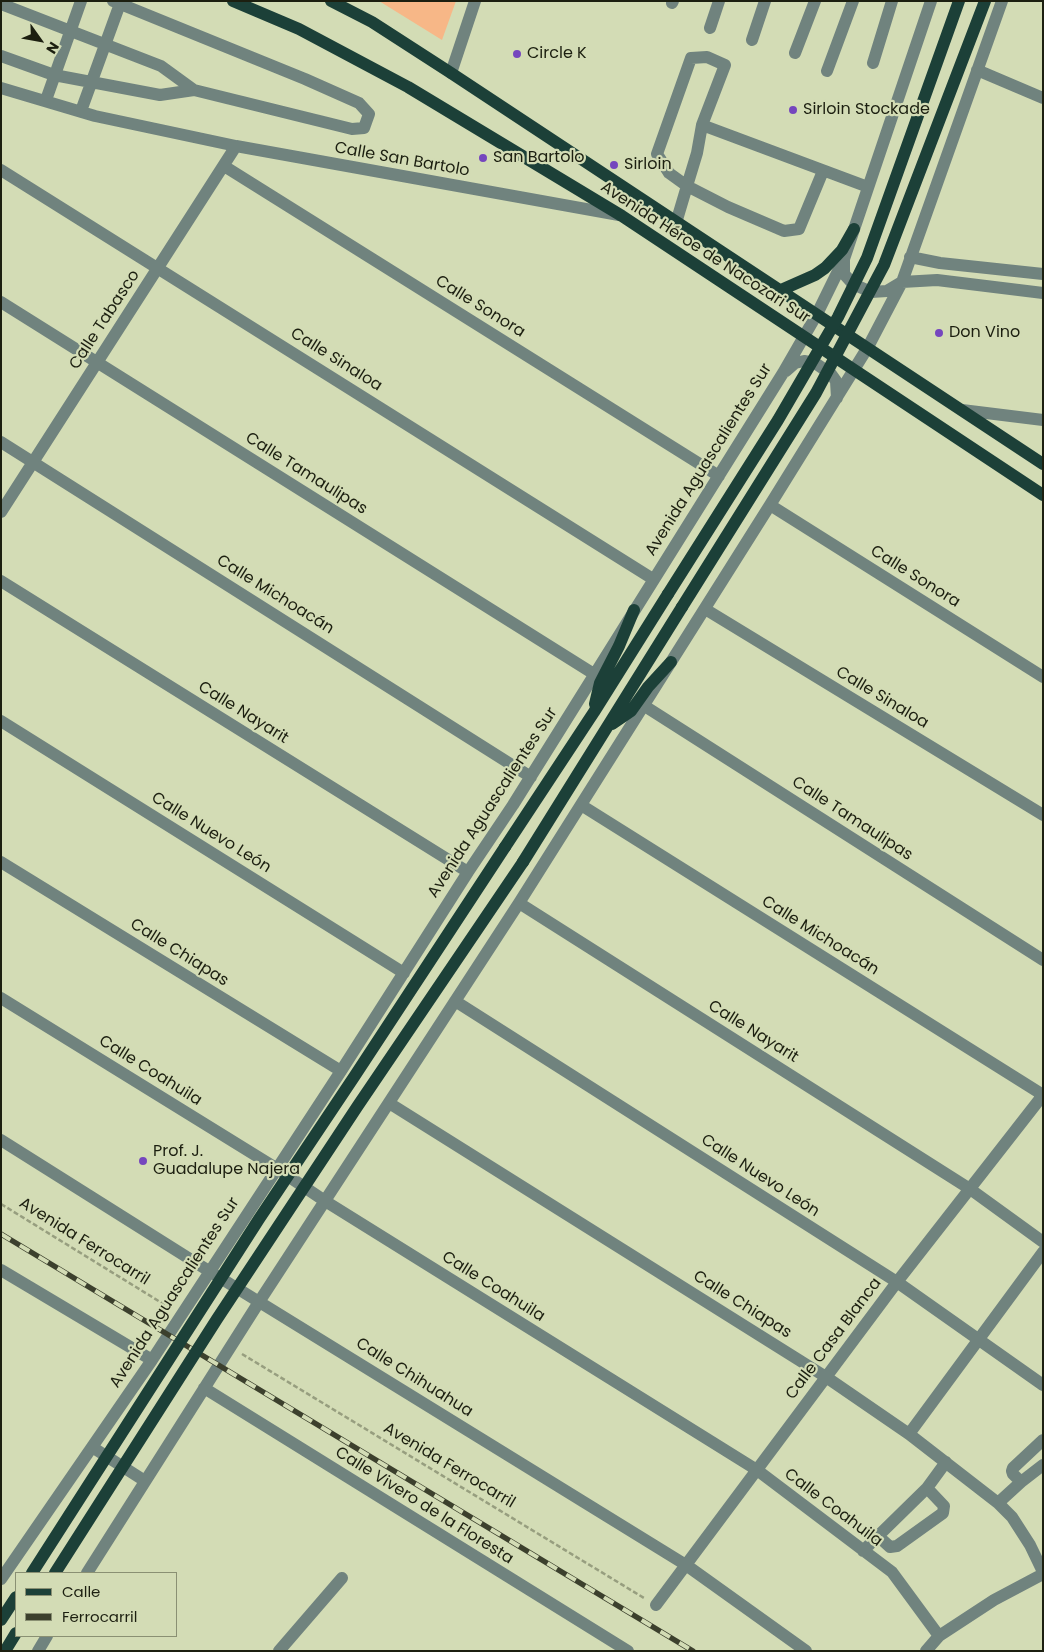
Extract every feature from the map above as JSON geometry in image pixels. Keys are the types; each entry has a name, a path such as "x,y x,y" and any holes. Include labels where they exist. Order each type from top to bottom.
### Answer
{"main road":[{"name":"Avenida Héroe de Nacozari Sur","path":"233,1 300,29 408,87 622,216 1043,495"},
{"name":"Avenida Héroe de Nacozari Sur","path":"330,1 372,22 1043,464"},
{"name":"Avenida Aguascalientes Sur","path":"33,1572 253,1227 594,712 778,420 838,317 863,266 959,1"},
{"path":"56,1572 222,1311 523,862 816,392 884,265 985,1"},
{"path":"781,290 815,275 825,268 842,250 854,228"},
{"path":"594,712 600,683 620,646 634,610"},
{"path":"608,727 631,711 648,686 671,662"},
{"path":"1,1620 15,1599"},
{"path":"5,1651 15,1635"}],"street":[{"path":"46,100 81,1"},
{"path":"450,73 475,1"},
{"path":"710,28 719,1"},
{"path":"752,40 765,1"},
{"path":"795,53 815,1"},
{"path":"827,71 853,1"},
{"path":"873,63 892,1"},
{"name":"Avenida Aguascalientes Sur","path":"1,1580 152,1360 341,1071 531,776 783,373 817,314 844,258 931,1"},
{"path":"88,1572 230,1347 519,902 868,347 902,282 1002,1"},
{"path":"1,4 105,45 161,66 194,90 352,129 364,128 369,114 359,103 118,2 105,45 81,111"},
{"path":"1,56 54,75 160,95 194,90"},
{"path":"676,223 687,186 697,153 702,125 725,65 707,56 691,58 658,154 670,173 687,186 728,207 784,230 799,229 823,171"},
{"path":"977,70 1043,98"},
{"name":"Calle San Bartolo","path":"1,88 95,116 236,146 622,216"},
{"path":"702,125 868,187"},
{"name":"Calle Tabasco","path":"1,512 236,146"},
{"name":"Calle Sonora","path":"224,166 719,476"},
{"name":"Calle Sinaloa","path":"1,170 653,579"},
{"path":"910,256 940,263 1043,274"},
{"path":"844,258 844,274 852,284 871,292 887,291 902,282 937,280 1043,293"},
{"name":"Calle Tamaulipas","path":"1,302 594,674"},
{"path":"783,373 795,363 804,361 815,362 831,374 836,381 837,398"},
{"path":"962,410 1043,420"},
{"name":"Calle Michoacán","path":"1,442 531,776"},
{"name":"Calle Sonora","path":"770,505 1043,677"},
{"name":"Calle Nayarit","path":"1,581 468,872"},
{"name":"Calle Sinaloa","path":"705,609 1043,815"},
{"name":"Calle Tamaulipas","path":"644,705 1043,960"},
{"name":"Calle Nuevo León","path":"1,721 404,973"},
{"name":"Calle Michoacán","path":"581,804 1043,1095"},
{"name":"Calle Chiapas","path":"1,862 341,1071"},
{"name":"Calle Nayarit","path":"519,902 970,1190 1043,1242"},
{"name":"Calle Coahuila","path":"1,998 276,1168 325,1201 756,1470 892,1572 939,1636"},
{"name":"Calle Nuevo León","path":"455,1001 897,1282 1043,1385"},
{"name":"Calle Casa Blanca","path":"656,1605 897,1282 1043,1095"},
{"name":"Calle Chiapas","path":"389,1103 826,1377 909,1434 998,1503 1012,1518 1030,1545 1043,1573"},
{"name":"Calle Chihuahua","path":"1,1140 209,1271 686,1565 806,1651"},
{"path":"909,1434 1043,1252"},
{"path":"1,1270 152,1360"},
{"name":"Calle Vivero de la Floresta","path":"204,1388 628,1651"},
{"path":"1021,1482 1012,1471 1043,1440"},
{"path":"92,1447 146,1481"},
{"path":"863,1551 927,1488 946,1462"},
{"path":"998,1503 1043,1465"},
{"path":"878,1536 890,1547 894,1548 943,1513 944,1506 927,1488"},
{"path":"926,1651 939,1636 994,1600 1043,1573"},
{"path":"279,1651 342,1578"},
{"path":"38,1651 47,1637"}],"path":[{"name":"Avenida Ferrocarril","path":"1,1204 181,1315"},
{"name":"Avenida Ferrocarril","path":"230,1347 656,1605"}],"shaded area":[{"path":"379,1 456,1 442,40"}],"railway":[{"path":"1,1234 693,1651"}],"place":[{"name":"Circle K","path":"517,54"},
{"name":"Sirloin Stockade","path":"793,110"},
{"name":"San Bartolo","path":"483,158"},
{"name":"Sirloin","path":"614,165"},
{"name":"Don Vino","path":"939,333"},
{"name":"Prof. J. Guadalupe Najera","path":"143,1161"}]}
